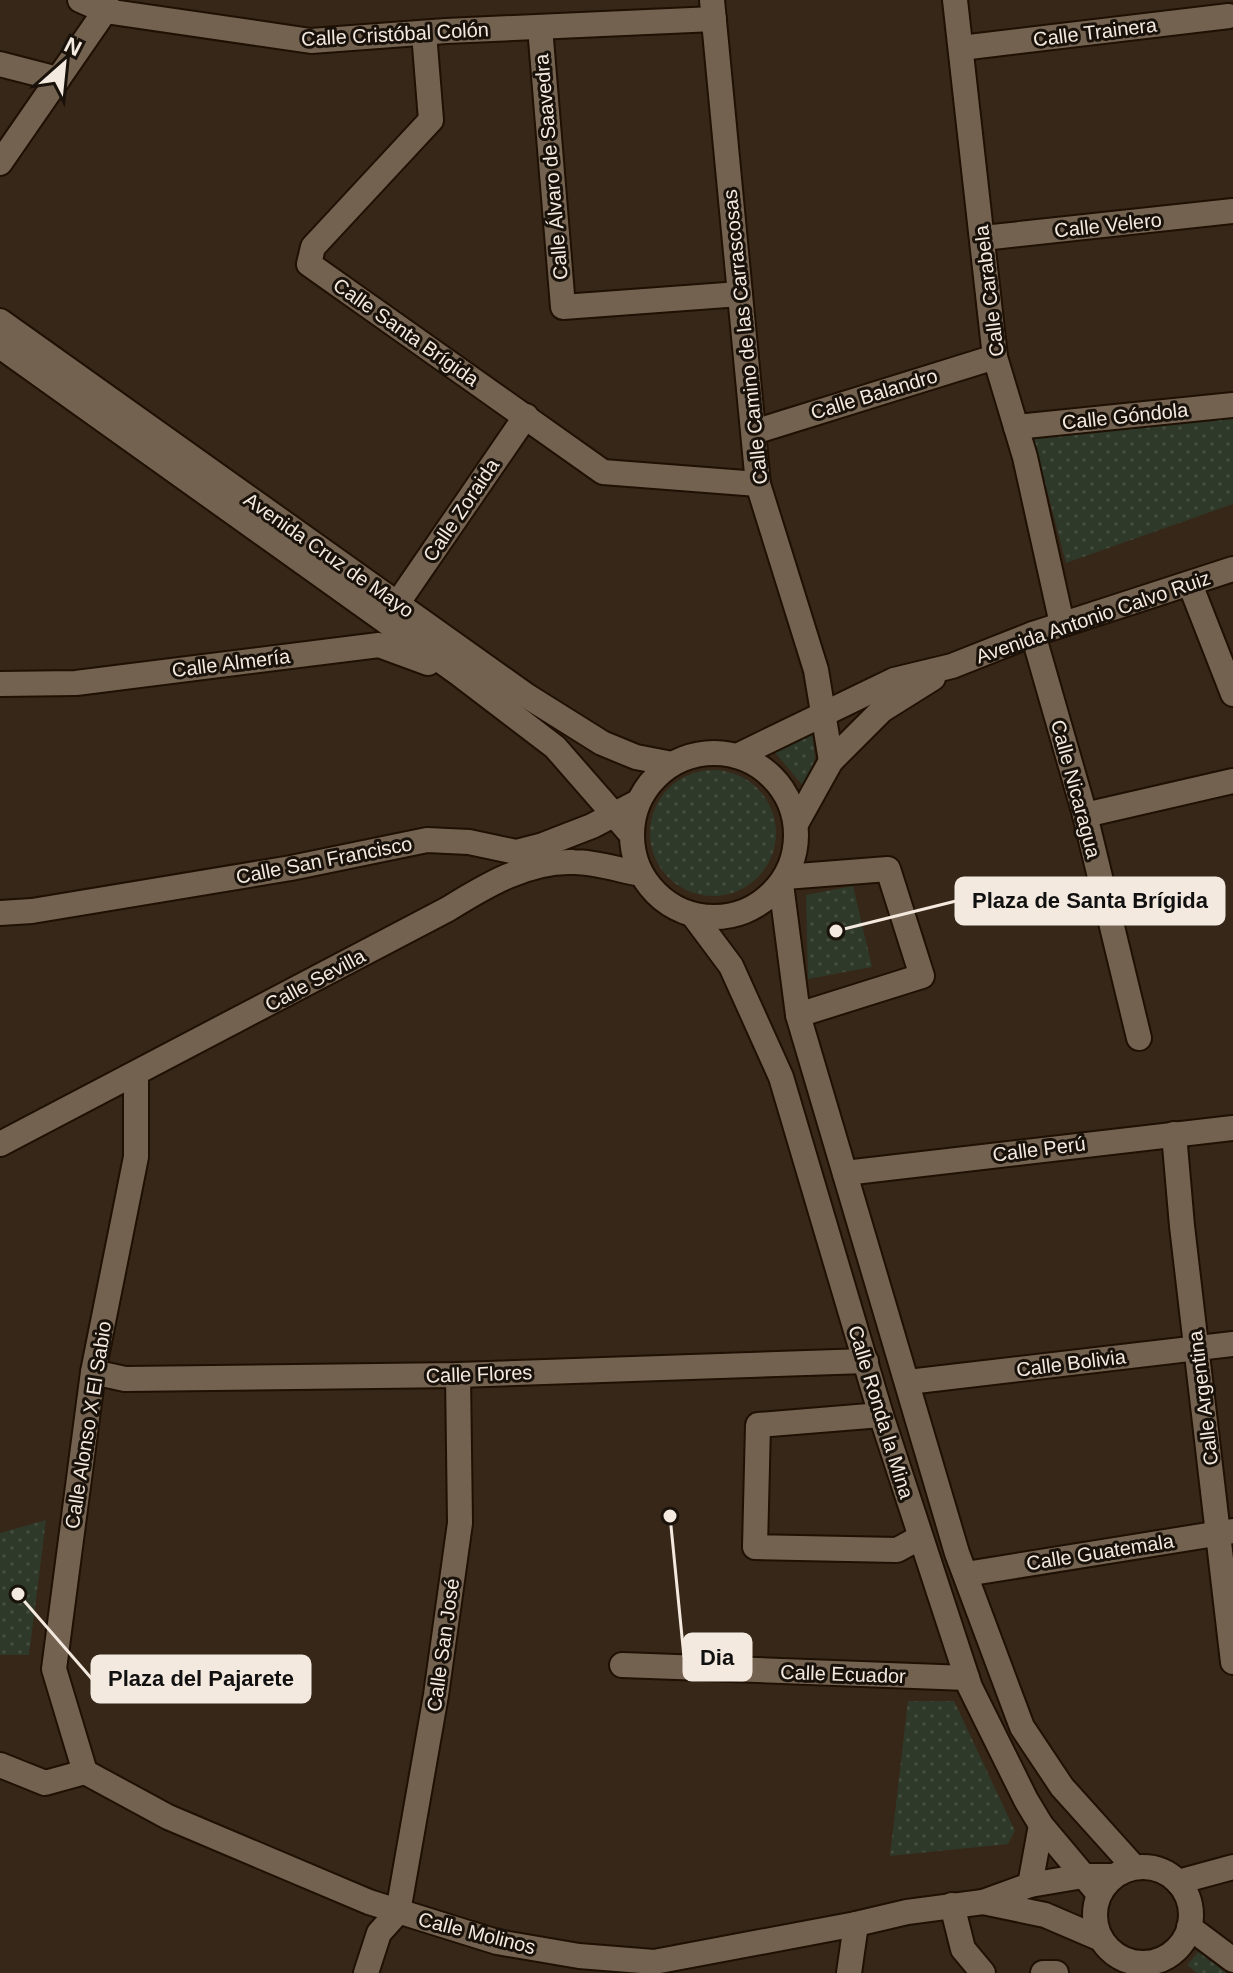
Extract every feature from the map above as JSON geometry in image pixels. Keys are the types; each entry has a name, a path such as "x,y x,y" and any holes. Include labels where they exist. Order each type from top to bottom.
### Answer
{"street":[{"name":"Calle Cristóbal Colón","path":"80,0 311,41 540,27 713,10"},
{"name":"Calle Carabela","path":"955,0 995,357 1016,427 1062,624"},
{"path":"0,163 105,6"},
{"name":"Calle Camino de las Carrascosas","path":"713,10 758,484 816,670 823,713"},
{"name":"Calle Trainera","path":"961,48 1230,19"},
{"name":"Calle Álvaro de Saavedra","path":"540,27 563,307 740,294"},
{"name":"Calle Santa Brígida","path":"424,33 431,120 313,247 309,264 603,472 758,484"},
{"path":"0,64 58,79"},
{"name":"Calle Velero","path":"983,238 1233,211"},
{"name":"Avenida Cruz de Mayo","path":"0,321 527,696 602,743 636,757 672,764"},
{"name":"Avenida Cruz de Mayo","path":"0,346 458,673 555,747 631,834"},
{"name":"Calle Balandro","path":"754,432 995,357"},
{"name":"Calle Góndola","path":"1016,427 1233,405"},
{"name":"Calle Zoraida","path":"397,604 526,416"},
{"name":"Avenida Antonio Calvo Ruiz","path":"737,756 894,680 952,666 1033,634 1233,569"},
{"path":"1190,584 1233,694"},
{"name":"Calle Nicaragua","path":"1033,634 1085,815 1139,1038"},
{"name":"Calle Almería","path":"0,684 76,683 379,645 458,673"},
{"name":"Avenida Antonio Calvo Ruiz","path":"796,824 831,761 882,710 952,666"},
{"path":"823,713 831,761"},
{"path":"715,752 737,756 758,766 776,781 789,801 796,824 793,860 783,881 763,902 742,913 718,918 693,915 672,906 654,892 641,874 633,855 631,834 638,802 652,780 672,764 693,755 715,752"},
{"path":"1085,815 1233,781"},
{"name":"Calle San Francisco","path":"0,913 32,911 291,868 427,840 469,842 516,852 543,845 638,802"},
{"name":"Calle Sevilla","path":"0,1144 448,909 492,882 523,870 572,861 641,874"},
{"path":"783,881 888,869 922,976 798,1015"},
{"name":"Calle Ronda la Mina","path":"783,881 798,1015 957,1553 1022,1727 1062,1787 1107,1878"},
{"name":"Calle Ronda la Mina","path":"693,915 731,966 781,1077 919,1538 967,1678 1041,1825 1107,1878"},
{"name":"Calle Alonso X El Sabio","path":"85,1772 54,1669 93,1372 136,1157 136,1075"},
{"name":"Calle Perú","path":"845,1173 1233,1128"},
{"name":"Calle Argentina","path":"1174,1134 1197,1348 1226,1532 1233,1662"},
{"name":"Calle Bolivia","path":"908,1382 1233,1344"},
{"name":"Calle Flores","path":"93,1372 125,1379 458,1375 866,1361"},
{"name":"Calle San José","path":"398,1912 436,1695 460,1523 458,1375"},
{"path":"881,1415 758,1425 755,1547 897,1550 919,1538"},
{"name":"Calle Guatemala","path":"966,1574 1226,1532"},
{"name":"Calle Ecuador","path":"622,1665 967,1678"},
{"path":"0,1765 45,1783 85,1772"},
{"name":"Calle Molinos","path":"85,1772 168,1817 398,1912 497,1942 654,1968 907,1912 983,1902 1030,1885 1107,1878"},
{"path":"1030,1885 1041,1825"},
{"path":"1150,1867 1165,1872 1178,1882 1187,1895 1191,1911 1189,1927 1168,1966 1133,1962 1120,1957 1101,1939 1095,1924 1095,1909 1107,1878 1150,1867"},
{"path":"1178,1882 1233,1867"},
{"name":"Calle Molinos","path":"983,1902 1045,1915 1101,1939"},
{"path":"952,1905 963,1949 983,1973"},
{"path":"366,1973 379,1933 398,1912"},
{"path":"849,1973 856,1924"},
{"path":"1189,1927 1233,1960"},
{"path":"1043,1973 1056,1973"}],"green space":[{"path":"1233,415 1233,504 1066,563 1033,436"},
{"path":"812,732 815,758 805,788 772,749"},
{"path":"713,770 737,775 757,789 771,809 776,833 771,857 757,877 737,891 713,896 689,891 669,877 655,857 650,833 655,809 669,789 689,775"},
{"path":"853,886 872,967 808,979 806,895"},
{"path":"46,1520 29,1655 0,1655 0,1533"},
{"path":"908,1701 954,1701 1015,1831 1008,1844 890,1856"},
{"path":"1198,1952 1227,1973 1197,1973 1187,1965"}],"place":[{"name":"Plaza de Santa Brígida","path":"836,931"},
{"name":"Dia","path":"670,1516"},
{"name":"Plaza del Pajarete","path":"18,1594"}]}
